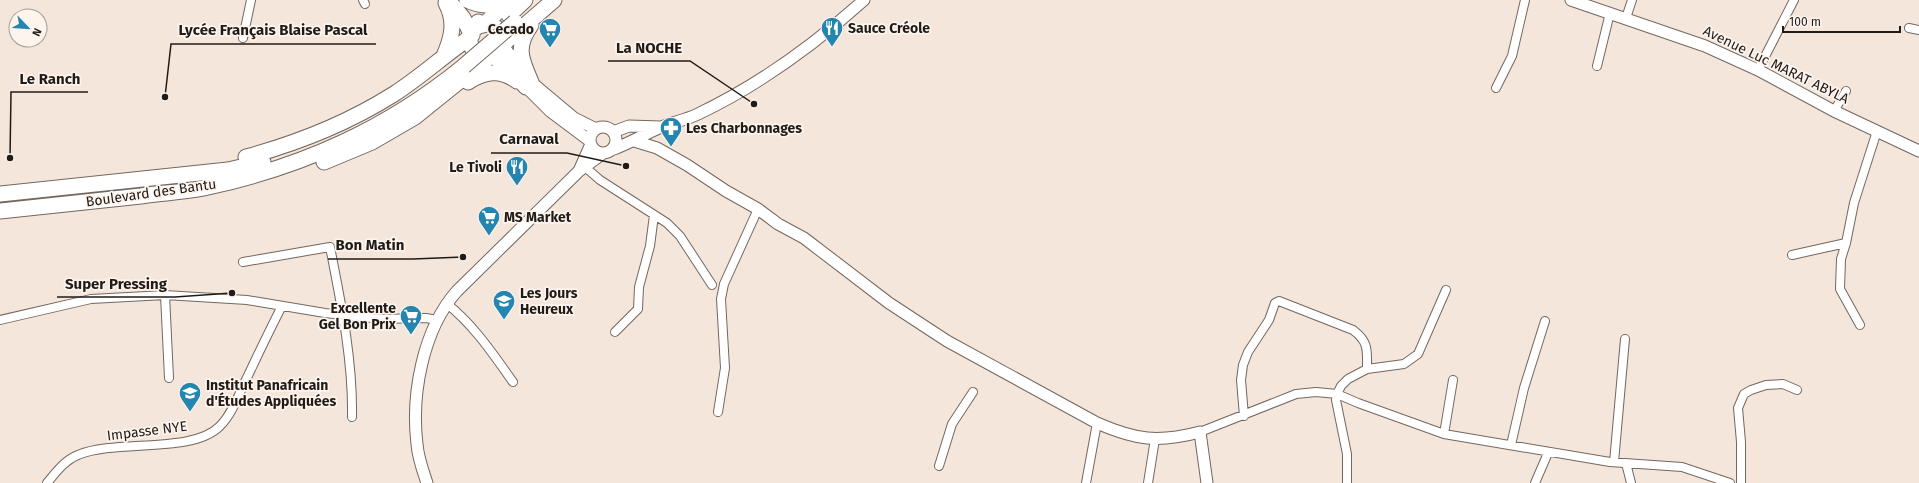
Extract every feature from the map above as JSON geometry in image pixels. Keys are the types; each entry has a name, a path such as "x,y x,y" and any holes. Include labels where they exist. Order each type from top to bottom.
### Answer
{"highway":[{"path":"444,0 450,11 452,31 444,56"},
{"path":"448,0 463,18 472,35 471,44 475,52 483,56 497,51 508,57 528,84"},
{"path":"457,0 470,15 483,25 492,26 498,30 502,38 497,51"},
{"path":"467,0 476,4 490,5 502,0"},
{"path":"189,174 282,147 340,124 395,93 472,35 478,27 483,25 511,0"},
{"path":"462,63 512,19 525,0"},
{"path":"512,19 546,3"},
{"path":"203,188 215,191 263,182 321,163 372,142 415,117 436,101 497,51 546,3"},
{"path":"528,84 523,64 522,42 525,34 546,3"},
{"name":"Boulevard des Bantu","path":"0,194 228,170 261,163 328,140 350,130 400,104 428,84 462,63"},
{"name":"Boulevard des Bantu","path":"0,211 203,188 282,167 336,146 398,114 425,96 462,63"},
{"path":"436,101 444,98 481,74 489,72 506,74 528,84"}],"street":[{"path":"243,38 251,0"},
{"path":"427,483 417,446 416,404 421,369 437,320 446,303 582,169 602,154 608,153 661,127 697,114 765,77 814,43 864,0"},
{"path":"1496,88 1512,56 1525,0"},
{"name":"Avenue Luc MARAT ABYLA","path":"1571,0 1705,46 1758,70 1834,111 1919,151"},
{"path":"1626,18 1632,0"},
{"path":"1758,70 1794,0"},
{"path":"1597,66 1610,13"},
{"path":"1909,28 1919,30"},
{"path":"528,84 574,118 596,129"},
{"path":"528,84 550,111 590,143 595,151 602,154"},
{"path":"1834,111 1846,91"},
{"path":"613,132 629,126 661,127"},
{"path":"582,169 592,134 596,129 605,127 613,132 616,142 614,149"},
{"path":"1860,325 1840,290 1841,259 1846,243 1854,203 1877,131"},
{"path":"634,141 657,148 758,209 778,224 804,238 889,303 947,341 1097,423 1135,437 1155,439 1200,432 1244,416 1268,404 1296,394 1316,392 1337,394 1444,434 1548,453 1614,462 1682,467 1730,483"},
{"path":"582,169 667,223 680,236 712,285"},
{"path":"718,412 725,368 721,298 724,284 758,209"},
{"path":"615,332 638,309 639,287 650,246 654,215"},
{"path":"1792,255 1846,243"},
{"path":"243,262 330,247 343,315 352,381 352,417"},
{"path":"1347,483 1347,454 1336,400 1337,394 1345,382 1368,369 1404,364 1418,354 1446,290"},
{"path":"0,320 91,299 165,295 247,300 343,315 381,319 426,318 437,320"},
{"path":"165,295 169,378"},
{"path":"1244,416 1241,380 1243,365 1248,352 1269,320 1275,303 1279,301 1353,330 1361,336 1365,340 1367,347 1368,369"},
{"path":"446,303 462,315 474,329 513,382"},
{"name":"Impasse NYE","path":"47,483 67,462 79,454 123,446 178,442 203,436 220,426 233,407 282,306"},
{"path":"1510,445 1524,388 1544,321"},
{"path":"1614,462 1625,339"},
{"path":"1444,434 1453,380"},
{"path":"1741,483 1741,442 1738,408 1744,394 1766,385 1783,384 1797,390"},
{"path":"939,466 952,424 973,392"},
{"path":"1086,483 1097,423"},
{"path":"1200,432 1207,483"},
{"path":"1148,483 1155,439"},
{"path":"1535,483 1548,453"},
{"path":"1626,463 1631,483"}],"place":[{"name":"Cecado","path":"550,48"},
{"name":"Sauce Créole","path":"832,48"},
{"name":"Lycée Français Blaise Pascal","path":"165,97"},
{"name":"La NOCHE","path":"754,104"},
{"name":"Les Charbonnages","path":"671,148"},
{"name":"Le Ranch","path":"10,158"},
{"name":"Carnaval","path":"626,166"},
{"name":"Le Tivoli","path":"517,186"},
{"name":"MS Market","path":"489,236"},
{"name":"Bon Matin","path":"463,257"},
{"name":"Super Pressing","path":"232,293"},
{"name":"Les Jours Heureux","path":"504,320"},
{"name":"Excellente Gel Bon Prix","path":"411,336"},
{"name":"Institut Panafricain d'Études Appliquées","path":"190,412"}]}
